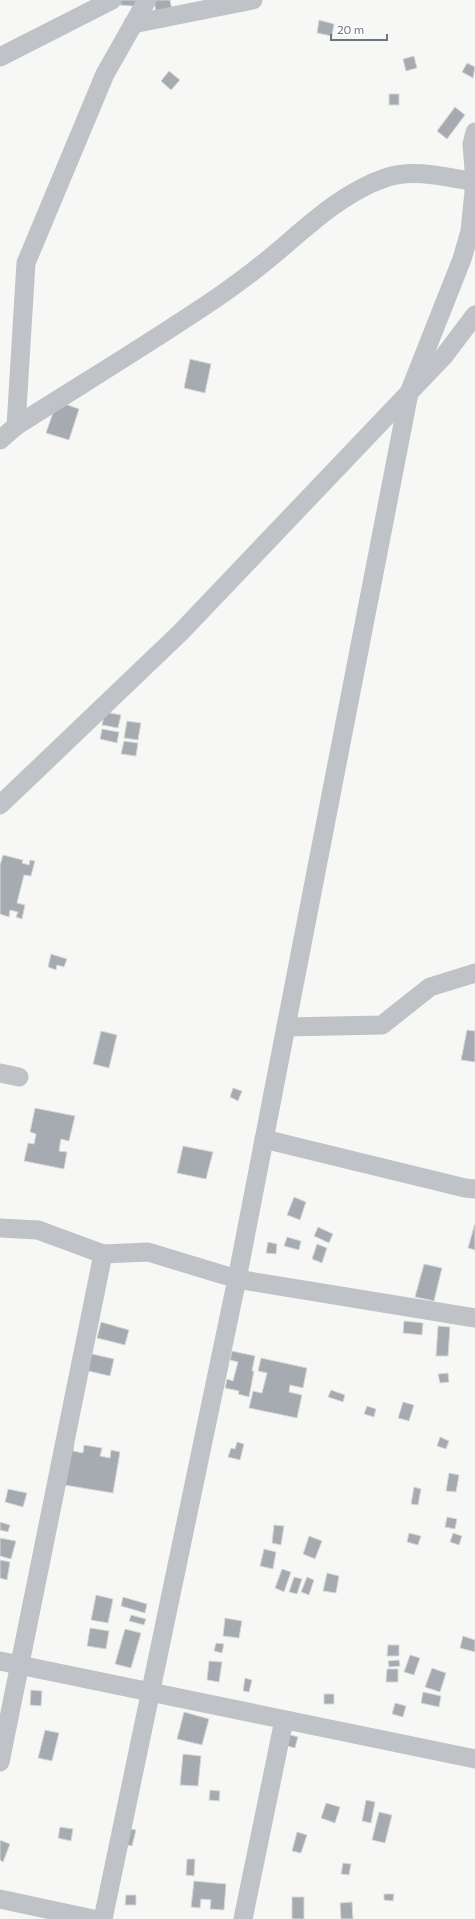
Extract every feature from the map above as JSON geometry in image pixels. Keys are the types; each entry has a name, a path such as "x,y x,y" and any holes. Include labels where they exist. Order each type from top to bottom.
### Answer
{"street":[{"path":"0,57 112,0"},
{"path":"16,426 26,263 105,74 147,0"},
{"path":"133,24 253,0"},
{"path":"103,1919 237,1279 409,393 462,259 470,231 475,182 472,144 475,132"},
{"path":"0,440 16,426 215,299 269,259 327,210 368,185 405,173 446,177 475,182"},
{"path":"0,805 180,633 444,356 475,315"},
{"path":"286,1027 382,1025 430,988 475,973"},
{"path":"0,1073 19,1077"},
{"path":"264,1139 465,1188 475,1189"},
{"path":"0,1228 38,1230 103,1254 148,1252 237,1279 475,1318"},
{"path":"0,1762 103,1254"},
{"path":"0,1661 475,1759"},
{"path":"243,1919 284,1720"},
{"path":"0,1900 93,1919"}],"building":[{"path":"121,0 144,0 143,7 120,5"},
{"path":"154,0 170,0 172,10 156,13"},
{"path":"319,20 334,24 332,36 317,33"},
{"path":"414,56 417,68 406,71 403,59"},
{"path":"467,63 475,67 473,78 462,72"},
{"path":"169,71 180,80 171,90 161,81"},
{"path":"389,94 399,94 399,105 389,105"},
{"path":"455,107 465,115 447,139 437,131"},
{"path":"190,359 211,364 205,393 184,388"},
{"path":"57,401 79,409 69,440 46,433"},
{"path":"105,712 121,715 118,728 102,725"},
{"path":"127,721 141,723 138,740 124,738"},
{"path":"102,729 119,732 117,743 100,739"},
{"path":"124,741 138,743 136,756 121,754"},
{"path":"3,855 23,860 22,863 29,865 30,860 35,861 31,876 24,875 17,903 25,905 22,919 16,917 18,912 10,910 9,917 0,914 0,865"},
{"path":"51,954 67,959 64,967 57,965 56,970 48,967"},
{"path":"467,1030 475,1031 475,1062 461,1060"},
{"path":"101,1031 117,1035 109,1068 93,1064"},
{"path":"233,1088 242,1091 238,1101 230,1097"},
{"path":"35,1108 75,1116 69,1141 61,1139 59,1151 67,1152 64,1169 24,1161 28,1143 34,1144 36,1134 30,1132"},
{"path":"183,1146 213,1152 206,1179 177,1173"},
{"path":"294,1197 306,1202 300,1220 287,1215"},
{"path":"475,1223 475,1250 468,1248"},
{"path":"318,1227 333,1234 329,1243 314,1236"},
{"path":"287,1237 301,1241 299,1250 284,1246"},
{"path":"268,1242 277,1244 276,1254 266,1253"},
{"path":"317,1244 327,1248 322,1263 312,1259"},
{"path":"424,1264 442,1268 434,1301 415,1297"},
{"path":"404,1321 423,1323 422,1335 403,1333"},
{"path":"101,1322 129,1330 125,1345 97,1338"},
{"path":"438,1326 450,1327 448,1356 436,1356"},
{"path":"232,1351 255,1356 249,1397 238,1394 239,1391 225,1388 227,1379 233,1381 238,1362 230,1360"},
{"path":"88,1353 114,1359 110,1376 84,1370"},
{"path":"261,1358 307,1368 303,1388 290,1385 289,1392 302,1395 297,1418 249,1408 253,1391 262,1393 267,1373 258,1371"},
{"path":"448,1373 449,1382 440,1383 438,1374"},
{"path":"331,1390 345,1395 343,1402 328,1397"},
{"path":"403,1402 414,1405 409,1421 398,1418"},
{"path":"367,1406 376,1409 374,1417 364,1414"},
{"path":"440,1437 449,1441 446,1449 437,1446"},
{"path":"237,1442 244,1444 240,1460 228,1457 231,1448 235,1449"},
{"path":"74,1444 73,1451 83,1453 84,1445 102,1448 100,1456 110,1458 111,1450 120,1452 113,1493 58,1484"},
{"path":"449,1473 459,1475 456,1492 446,1491"},
{"path":"414,1487 421,1489 418,1505 411,1504"},
{"path":"8,1489 27,1493 23,1507 5,1502"},
{"path":"447,1517 457,1519 455,1529 445,1527"},
{"path":"0,1522 10,1525 8,1532 0,1530"},
{"path":"274,1525 284,1526 281,1545 272,1543"},
{"path":"409,1533 421,1536 418,1545 407,1542"},
{"path":"453,1533 462,1536 459,1545 450,1542"},
{"path":"309,1536 322,1541 315,1559 303,1554"},
{"path":"0,1538 16,1541 11,1559 0,1556"},
{"path":"264,1549 276,1552 273,1569 260,1566"},
{"path":"0,1560 10,1562 7,1580 0,1578"},
{"path":"282,1569 291,1572 284,1592 275,1588"},
{"path":"327,1573 339,1576 336,1593 323,1591"},
{"path":"294,1577 302,1579 297,1594 289,1592"},
{"path":"307,1577 314,1580 309,1595 301,1592"},
{"path":"96,1595 113,1599 108,1623 91,1620"},
{"path":"123,1597 147,1604 145,1613 121,1606"},
{"path":"131,1615 146,1619 144,1625 129,1621"},
{"path":"225,1618 242,1621 239,1638 223,1636"},
{"path":"90,1628 109,1631 106,1649 87,1646"},
{"path":"125,1629 141,1633 131,1668 115,1664"},
{"path":"463,1636 475,1640 475,1652 460,1648"},
{"path":"216,1643 224,1644 222,1653 214,1651"},
{"path":"388,1645 399,1645 399,1656 387,1656"},
{"path":"410,1655 420,1658 414,1675 404,1672"},
{"path":"399,1660 400,1666 389,1667 388,1661"},
{"path":"209,1661 222,1662 219,1682 207,1680"},
{"path":"432,1668 446,1673 440,1692 425,1687"},
{"path":"387,1669 398,1669 398,1682 386,1682"},
{"path":"245,1678 252,1680 249,1692 243,1691"},
{"path":"31,1690 42,1691 41,1706 30,1705"},
{"path":"423,1692 441,1696 439,1707 421,1703"},
{"path":"324,1694 334,1694 334,1704 324,1704"},
{"path":"395,1703 406,1706 403,1717 392,1714"},
{"path":"184,1712 209,1719 202,1745 177,1739"},
{"path":"45,1730 59,1733 52,1761 38,1758"},
{"path":"283,1733 298,1737 295,1748 280,1744"},
{"path":"183,1754 201,1756 198,1786 180,1785"},
{"path":"210,1790 220,1791 219,1801 209,1800"},
{"path":"366,1800 375,1802 371,1823 362,1821"},
{"path":"326,1803 340,1807 335,1823 321,1818"},
{"path":"379,1812 392,1815 385,1843 372,1840"},
{"path":"60,1827 73,1829 71,1841 58,1838"},
{"path":"120,1827 136,1830 132,1846 117,1843"},
{"path":"297,1832 307,1835 301,1853 292,1851"},
{"path":"0,1840 10,1844 3,1862 0,1860"},
{"path":"187,1859 195,1859 194,1876 186,1875"},
{"path":"343,1863 351,1864 349,1875 341,1874"},
{"path":"194,1881 226,1884 224,1910 210,1909 211,1900 201,1899 200,1908 191,1907"},
{"path":"384,1894 394,1894 393,1901 384,1900"},
{"path":"126,1895 136,1895 136,1905 125,1905"},
{"path":"292,1897 304,1897 304,1919 292,1919"},
{"path":"352,1902 353,1919 341,1919 340,1903"}]}
